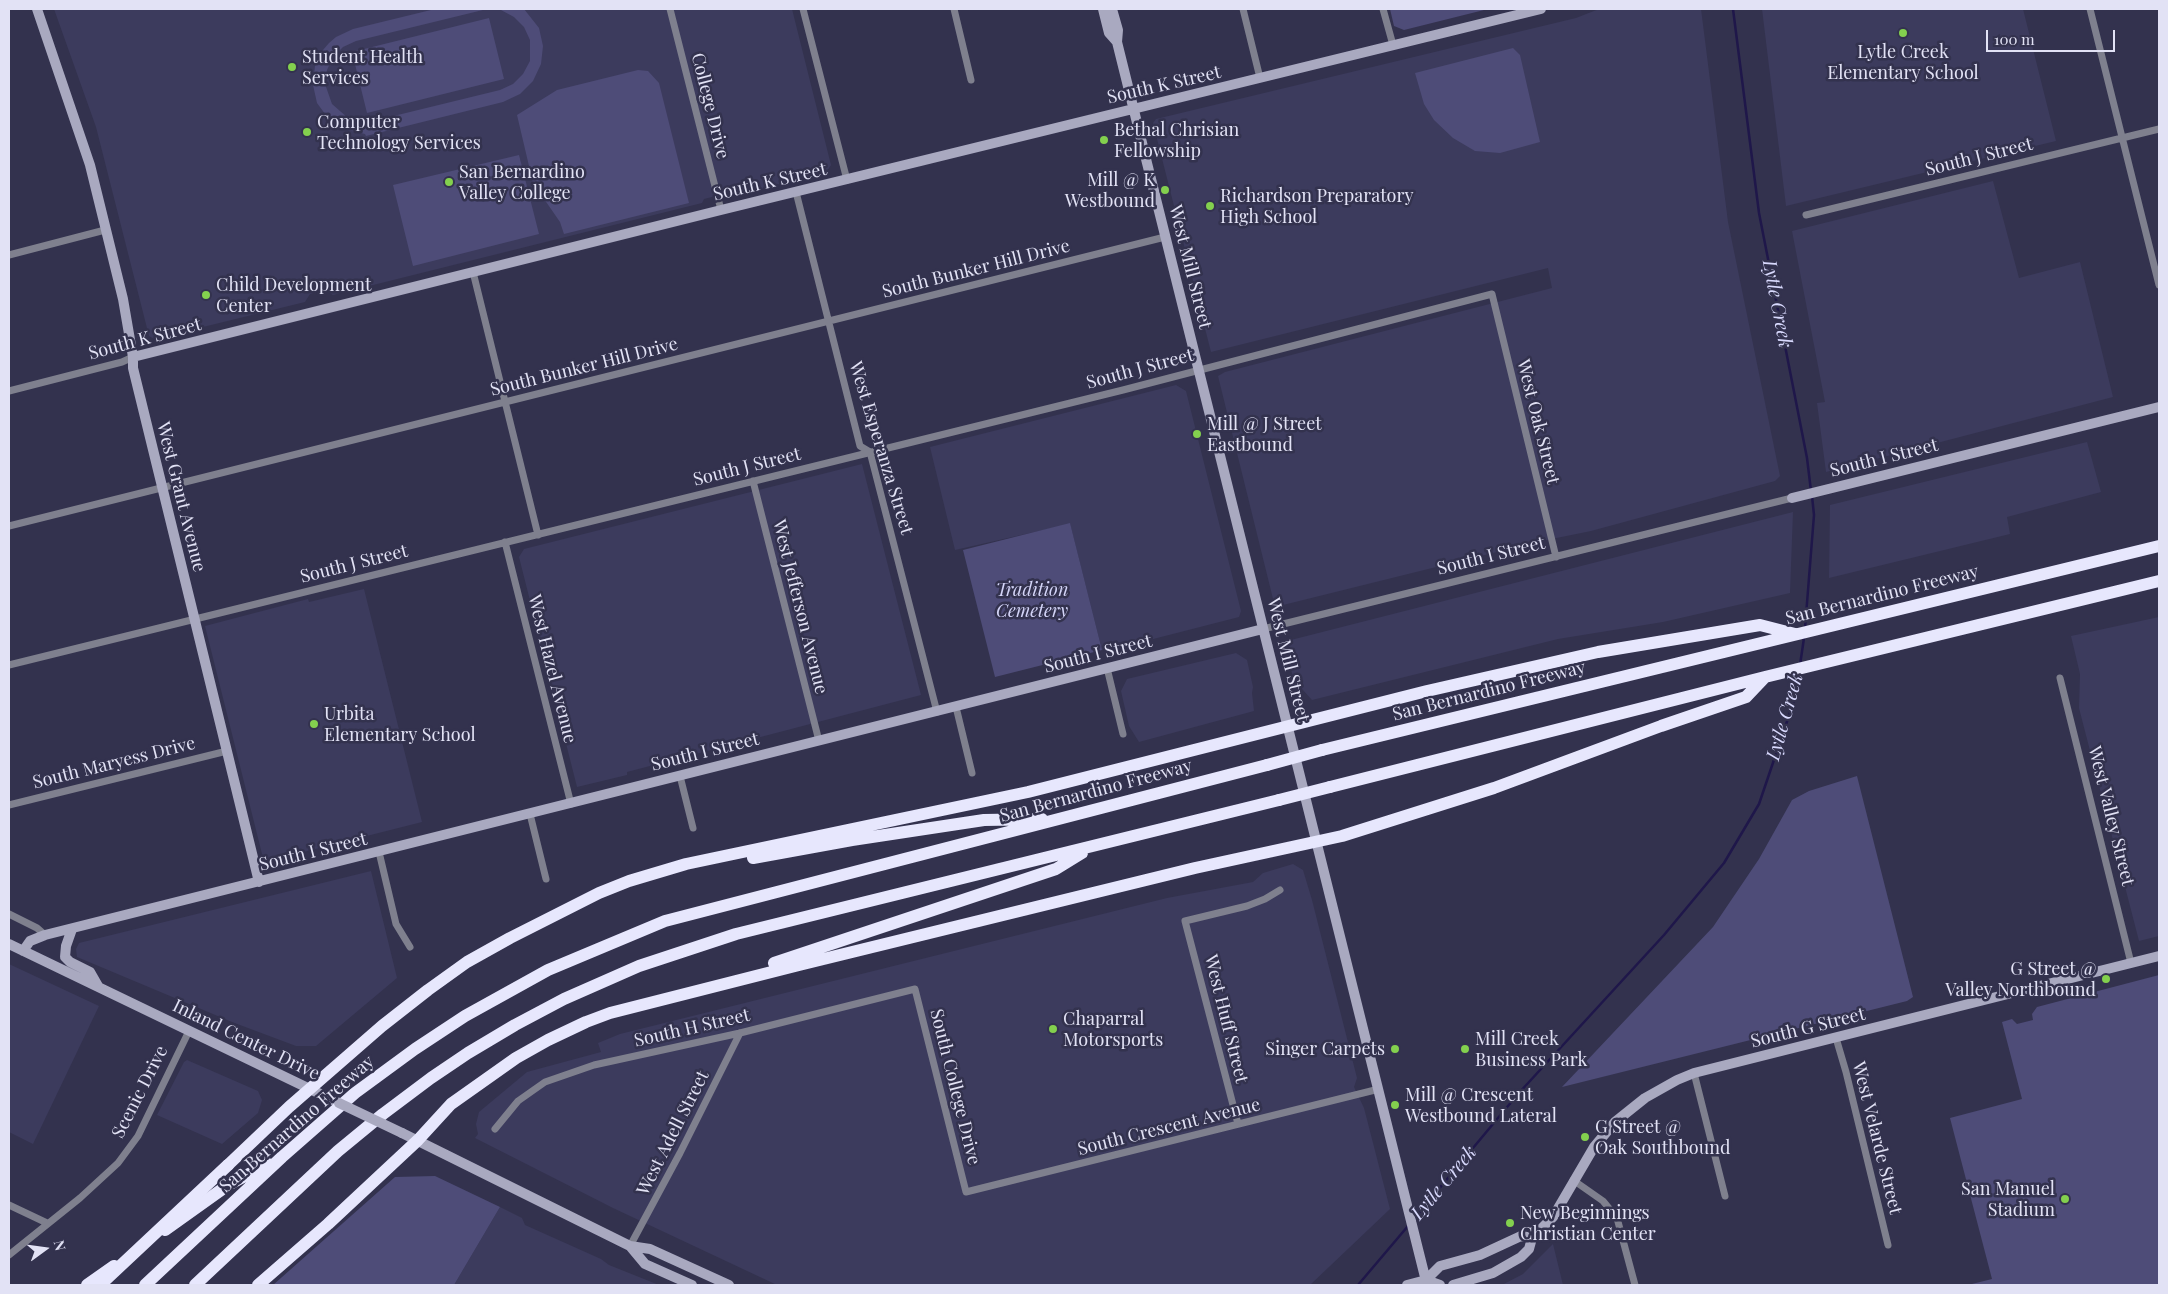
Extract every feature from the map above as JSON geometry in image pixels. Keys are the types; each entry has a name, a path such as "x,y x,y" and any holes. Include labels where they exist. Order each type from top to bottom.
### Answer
{"highway":[{"name":"San Bernardino Freeway","path":"145,1285 282,1157 355,1093 415,1049 466,1016 548,970 665,921 1322,750 2159,546"},
{"path":"196,1285 338,1151 431,1078 515,1025 564,999 674,953 736,934 1092,848 1823,662 2159,582"},
{"path":"2144,586 2159,587"},
{"path":"100,1285 289,1107 317,1092 382,1026 436,984 476,957 562,911 614,887 686,864 1028,792 1288,725 1598,652 1760,625 1795,634"},
{"path":"258,1285 328,1224 418,1140 451,1104 516,1058 586,1022 631,1007 1317,840 1342,836 1494,788 1661,726 1746,697 1765,677"},
{"path":"562,911 653,881 742,860 852,840 984,820 1065,818"},
{"path":"631,1007 651,996 802,955 1056,869 1092,848"},
{"path":"87,1285 228,1185 282,1157"},
{"path":"203,1285 220,1263"}],"street":[{"name":"West Grant Avenue","path":"37,9 90,165 123,299 133,357 133,368 259,882"},
{"name":"College Drive","path":"670,9 721,210"},
{"path":"803,9 847,180"},
{"path":"954,9 971,80"},
{"name":"West Mill Street","path":"1103,9 1109,32 1117,42"},
{"name":"West Mill Street","path":"1112,9 1118,30 1117,42 1426,1283"},
{"path":"1243,9 1260,78"},
{"path":"1383,9 1392,45"},
{"name":"South K Street","path":"9,390 122,362 133,357 721,210 1541,9"},
{"path":"2090,9 2159,286"},
{"name":"South J Street","path":"1806,214 2159,129"},
{"name":"West Esperanza Street","path":"796,192 860,446 870,452 937,712"},
{"path":"9,255 106,230"},
{"name":"South Bunker Hill Drive","path":"9,526 1166,236"},
{"path":"473,272 538,535"},
{"name":"South J Street","path":"9,665 870,452 1492,294"},
{"name":"West Oak Street","path":"1492,294 1556,557"},
{"name":"South I Street","path":"23,951 30,941 45,935 1106,668 2159,407"},
{"name":"West Jefferson Avenue","path":"753,481 819,741"},
{"name":"West Hazel Avenue","path":"505,542 571,804"},
{"path":"1106,668 1123,734"},
{"name":"West Valley Street","path":"2060,678 2131,963"},
{"path":"956,707 972,773"},
{"name":"South Maryess Drive","path":"9,805 227,750"},
{"path":"680,776 693,828"},
{"path":"530,814 546,879"},
{"path":"379,852 396,924 410,947"},
{"name":"West Huff Street","path":"1238,1124 1185,921 1247,906 1265,899 1280,890"},
{"path":"9,914 37,928 45,935"},
{"path":"72,929 66,946 65,957 70,962 90,972 98,986"},
{"name":"Inland Center Drive","path":"9,944 418,1140 630,1246 650,1249 729,1285"},
{"name":"South G Street","path":"1453,1285 1487,1275 1509,1265 1529,1249 1532,1238 1552,1217 1594,1147 1615,1122 1662,1087 1694,1073 2159,956"},
{"name":"South H Street","path":"495,1129 518,1101 545,1082 594,1065 740,1032 915,989"},
{"name":"South College Drive","path":"915,989 966,1192"},
{"name":"Scenic Drive","path":"9,1255 80,1198 118,1163 138,1136 189,1031"},
{"name":"West Adell Street","path":"630,1246 680,1153 740,1032"},
{"name":"West Velarde Street","path":"1836,1038 1888,1245"},
{"path":"1694,1073 1725,1196"},
{"name":"South Crescent Avenue","path":"966,1192 1379,1089"},
{"path":"1573,1180 1603,1201 1617,1218 1634,1285"},
{"path":"9,1205 47,1223"},
{"path":"1426,1283 1440,1266 1480,1255 1522,1236 1532,1238"},
{"name":"Inland Center Drive","path":"630,1246 645,1264 692,1285"},
{"path":"1407,1285 1426,1283 1440,1285"}],"shaded area":[{"name":"San Bernardino Valley College","path":"54,9 792,9 831,165 827,171 735,196 728,193 704,199 702,203 333,295 324,290 310,294 305,302 154,339 149,336 96,127"},
{"path":"1599,9 1701,9 1728,222 1780,476 1775,481 1591,531 1537,542 1275,607 1218,376 1225,372 1552,288 1548,268 1211,352 1153,123 1156,119 1576,18"},
{"path":"1762,9 2023,9 2056,141 1786,206"},
{"path":"1993,181 2019,278 2080,262 2113,397 1826,472 1817,403 1825,402 1792,231"},
{"path":"1176,385 1186,391 1241,611 1239,617 1126,646 1102,650 1070,524 955,550 930,447"},
{"path":"2087,442 2101,492 2007,517 2010,534 1829,578 1830,505"},
{"path":"862,464 921,695 627,772 627,775 577,787 519,557 524,549"},
{"path":"1793,512 1790,593 1663,622 1558,639 1312,700 1294,680 1283,642"},
{"name":"Urbita Elementary School","path":"364,589 422,822 264,862 205,626 308,599 309,602"},
{"path":"2159,617 2159,936 2139,941 2079,708 2080,674 2071,636"},
{"path":"1236,653 1247,660 1253,687 1254,711 1139,742 1129,726 1121,691 1127,679"},
{"path":"1293,864 1303,870 1312,900 1357,1078 1354,1087 1364,1108 1390,1209 1310,1285 777,1285 613,1208 475,1138 478,1134 476,1124 479,1112 527,1072 601,1052 598,1043 620,1034 1167,898 1253,882 1263,873"},
{"path":"371,871 397,978 316,1046 296,1046 232,1022 77,957 76,949 79,943"},
{"path":"9,964 99,1006 33,1144 9,1132"},
{"path":"187,1060 258,1091 262,1100 258,1113 222,1144 157,1115 184,1062"},
{"path":"500,1207 522,1218 525,1225 601,1259 609,1265 659,1285 454,1285"},
{"path":"1553,1244 1563,1285 1502,1285 1523,1274"}],"green space":[{"path":"435,9 487,9 524,9 539,28 543,46 541,64 533,81 520,94 503,102 366,136 365,134 343,129 328,118 317,103 313,85 315,66 323,50 336,37 353,29","holes":["487,9 501,10 514,17 524,27 530,40 530,61 523,74 513,84 500,90 369,122 348,118 332,104 325,84 327,70 333,57 343,47 356,41"]},
{"path":"1390,9 1488,9 1404,30 1394,26"},
{"path":"489,18 504,79 367,113 352,52"},
{"path":"1513,48 1520,55 1540,142 1500,153 1475,151 1453,138 1434,120 1424,104 1415,73"},
{"path":"638,70 648,71 659,83 689,203 564,234 560,222 533,183 517,115 557,90"},
{"path":"519,155 539,234 413,266 393,185"},
{"name":"Tradition Cemetery","path":"1070,523 1102,650 995,677 963,550"},
{"path":"1857,776 1913,997 1907,1001 1562,1087 1713,927 1759,859 1792,800 1809,791"},
{"name":"San Manuel Stadium","path":"2159,975 2159,1285 1968,1285 1992,1279 1950,1118 2022,1099 2002,1022 2012,1019 2017,1024 2033,1020 2032,1014 2037,1007"},
{"path":"435,1176 500,1207 454,1285 273,1285 395,1177"}],"waterway":[{"name":"Lytle Creek","path":"1733,9 1759,213 1807,458 1811,491"},
{"name":"Lytle Creek","path":"1805,628 1814,515 1812,496"},
{"name":"Lytle Creek","path":"1800,665 1804,638"},
{"name":"Lytle Creek","path":"1413,1220 1518,1094 1664,935 1724,863 1759,804 1796,695 1799,673"},
{"name":"Lytle Creek","path":"1358,1285 1408,1226"}],"place":[{"name":"Lytle Creek Elementary School","path":"1903,33"},
{"name":"Student Health Services","path":"292,67"},
{"name":"Computer Technology Services","path":"307,132"},
{"name":"Bethal Chrisian Fellowship","path":"1104,140"},
{"name":"San Bernardino Valley College","path":"449,182"},
{"name":"Mill @ K Westbound","path":"1165,190"},
{"name":"Richardson Preparatory High School","path":"1210,206"},
{"name":"Child Development Center","path":"206,295"},
{"name":"Mill @ J Street Eastbound","path":"1197,434"},
{"name":"Urbita Elementary School","path":"314,724"},
{"name":"G Street @ Valley Northbound","path":"2106,979"},
{"name":"Chaparral Motorsports","path":"1053,1029"},
{"name":"Singer Carpets","path":"1395,1049"},
{"name":"Mill Creek Business Park","path":"1465,1049"},
{"name":"Mill @ Crescent Westbound Lateral","path":"1395,1105"},
{"name":"G Street @ Oak Southbound","path":"1585,1137"},
{"name":"San Manuel Stadium","path":"2065,1199"},
{"name":"New Beginnings Christian Center","path":"1510,1223"}]}
